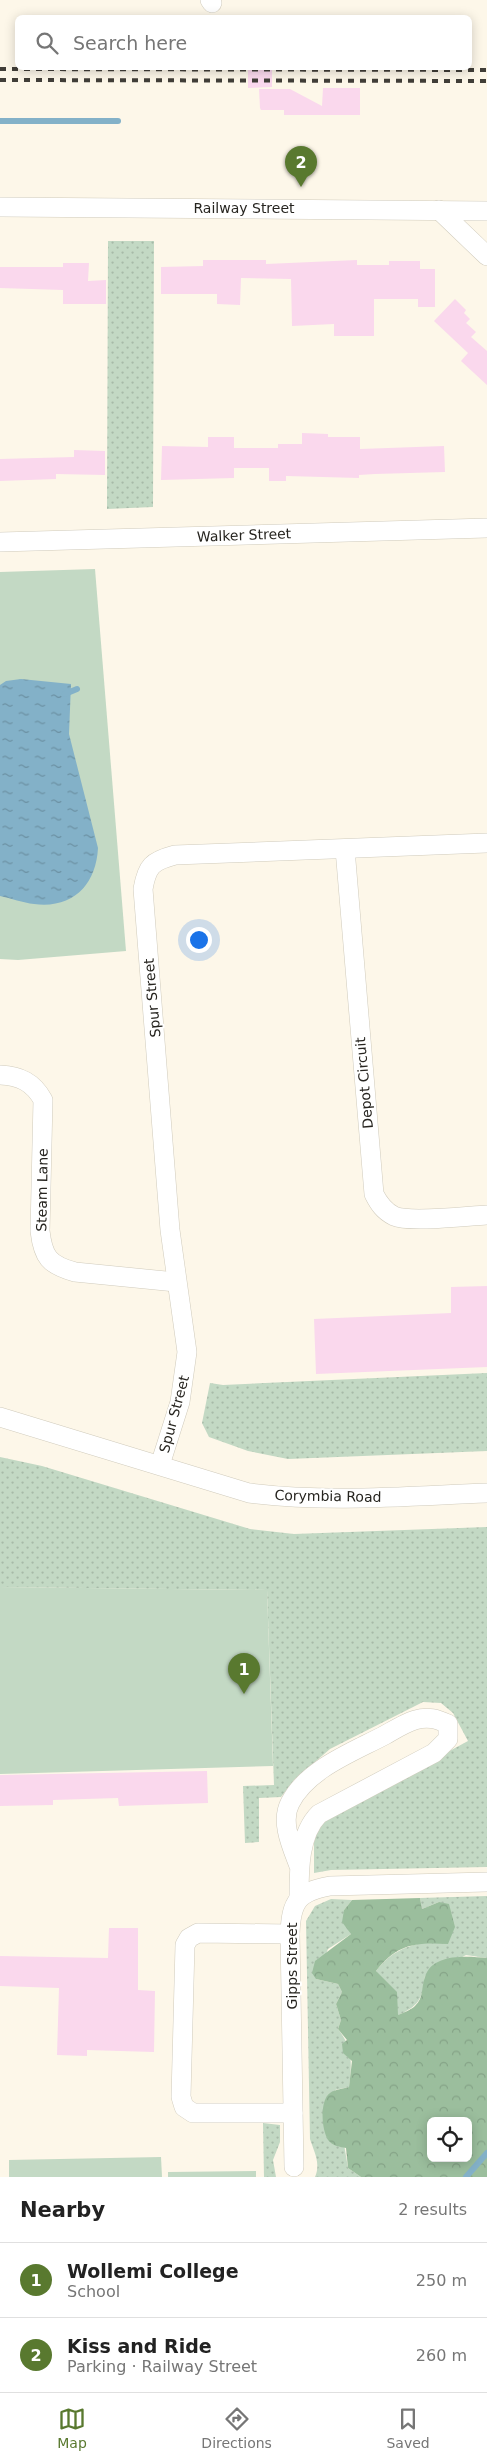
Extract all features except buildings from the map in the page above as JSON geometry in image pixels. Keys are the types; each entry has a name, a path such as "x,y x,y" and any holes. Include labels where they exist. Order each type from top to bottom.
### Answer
{"street":[{"name":"Railway Street","path":"0,207 487,211"},
{"path":"439,210 487,256"},
{"name":"Walker Street","path":"0,542 487,528"},
{"name":"Spur Street","path":"160,1465 185,1376 187,1352 184,1318 176,1282 143,889 146,875 152,865 159,859 175,855 487,843"},
{"name":"Depot Circuit","path":"345,849 374,1194 382,1208 396,1217 487,1215"},
{"name":"Steam Lane","path":"0,1075 22,1078 36,1087 43,1100 40,1231 42,1246 47,1258 58,1268 75,1272 176,1282"},
{"name":"Corymbia Road","path":"0,1417 249,1493 327,1499 487,1494"},
{"path":"434,1718 448,1724 448,1739 434,1753 319,1814 309,1824 299,1866 288,1835 286,1818 289,1804 301,1788 334,1762 415,1720 434,1718"},
{"name":"Gipps Street","path":"294,2167 290,1934 293,1909 299,1897 299,1866"},
{"path":"299,1897 314,1889 330,1886 487,1882"},
{"path":"290,1934 198,1933 189,1938 185,1946 181,2097 184,2107 193,2113 293,2113"}],"green space":[{"path":"108,241 154,241 153,507 107,509"},
{"path":"95,569 126,951 18,960 0,959 0,572"},
{"path":"487,1373 487,1451 288,1459 248,1451 209,1437 202,1423 210,1383 223,1385"},
{"path":"0,1457 42,1466 250,1529 294,1534 487,1527 487,1867 331,1870 314,1873 314,1842 320,1821 468,1741 453,1713 441,1703 423,1702 330,1749 294,1780 281,1797 259,1798 259,1842 245,1843 243,1786 274,1785 267,1590 0,1587"},
{"path":"0,1587 267,1590 273,1766 0,1774"},
{"path":"487,1896 487,1958 466,1955 425,1976 421,1997 410,2009 397,2016 376,1971 387,1959 398,1952 409,1946 425,1942 439,1902 422,1909 420,1898"},
{"path":"420,1898 422,1909 439,1902 449,1904 455,1927 448,1944 416,1945 399,1950 391,1955 376,1971 397,1992 398,2015 411,2009 418,2003 425,1977 429,1969 435,1964 451,1958 487,1958 487,2177 361,2177 348,2168 346,2148 334,2145 328,2140 324,2130 323,2106 331,2092 349,2087 352,2061 343,2053 342,2044 347,2040 338,2029 341,2020 336,2004 342,1992 338,1984 316,1979 312,1973 315,1961 351,1934 342,1922 344,1910 352,1900"},
{"path":"331,1899 352,1900 344,1910 351,1934 328,1949 316,1979 338,1984 342,1992 336,2004 341,2020 338,2029 349,2050 351,2071 349,2087 335,2090 348,2168 361,2177 315,2177 317,2162 310,2139 306,1921 315,1906"},
{"path":"263,2123 280,2125 280,2142 273,2160 276,2177 264,2177"},
{"path":"161,2157 162,2177 9,2177 9,2160"},
{"path":"256,2171 256,2177 168,2177 168,2172"}],"water":[{"path":"21,679 71,684 69,734 98,848 93,873 80,892 60,903 48,905 0,896 0,685 6,681"}],"waterway":[{"path":"0,121 118,121"},
{"path":"65,694 77,689"},
{"path":"466,2177 487,2153"}],"railway":[{"path":"0,69 15,69"},
{"path":"472,70 487,70"},
{"path":"0,80 487,81"}],"place":[{"name":"Kiss and Ride","path":"301,187"},
{"name":"Wollemi College","path":"244,1694"}]}
